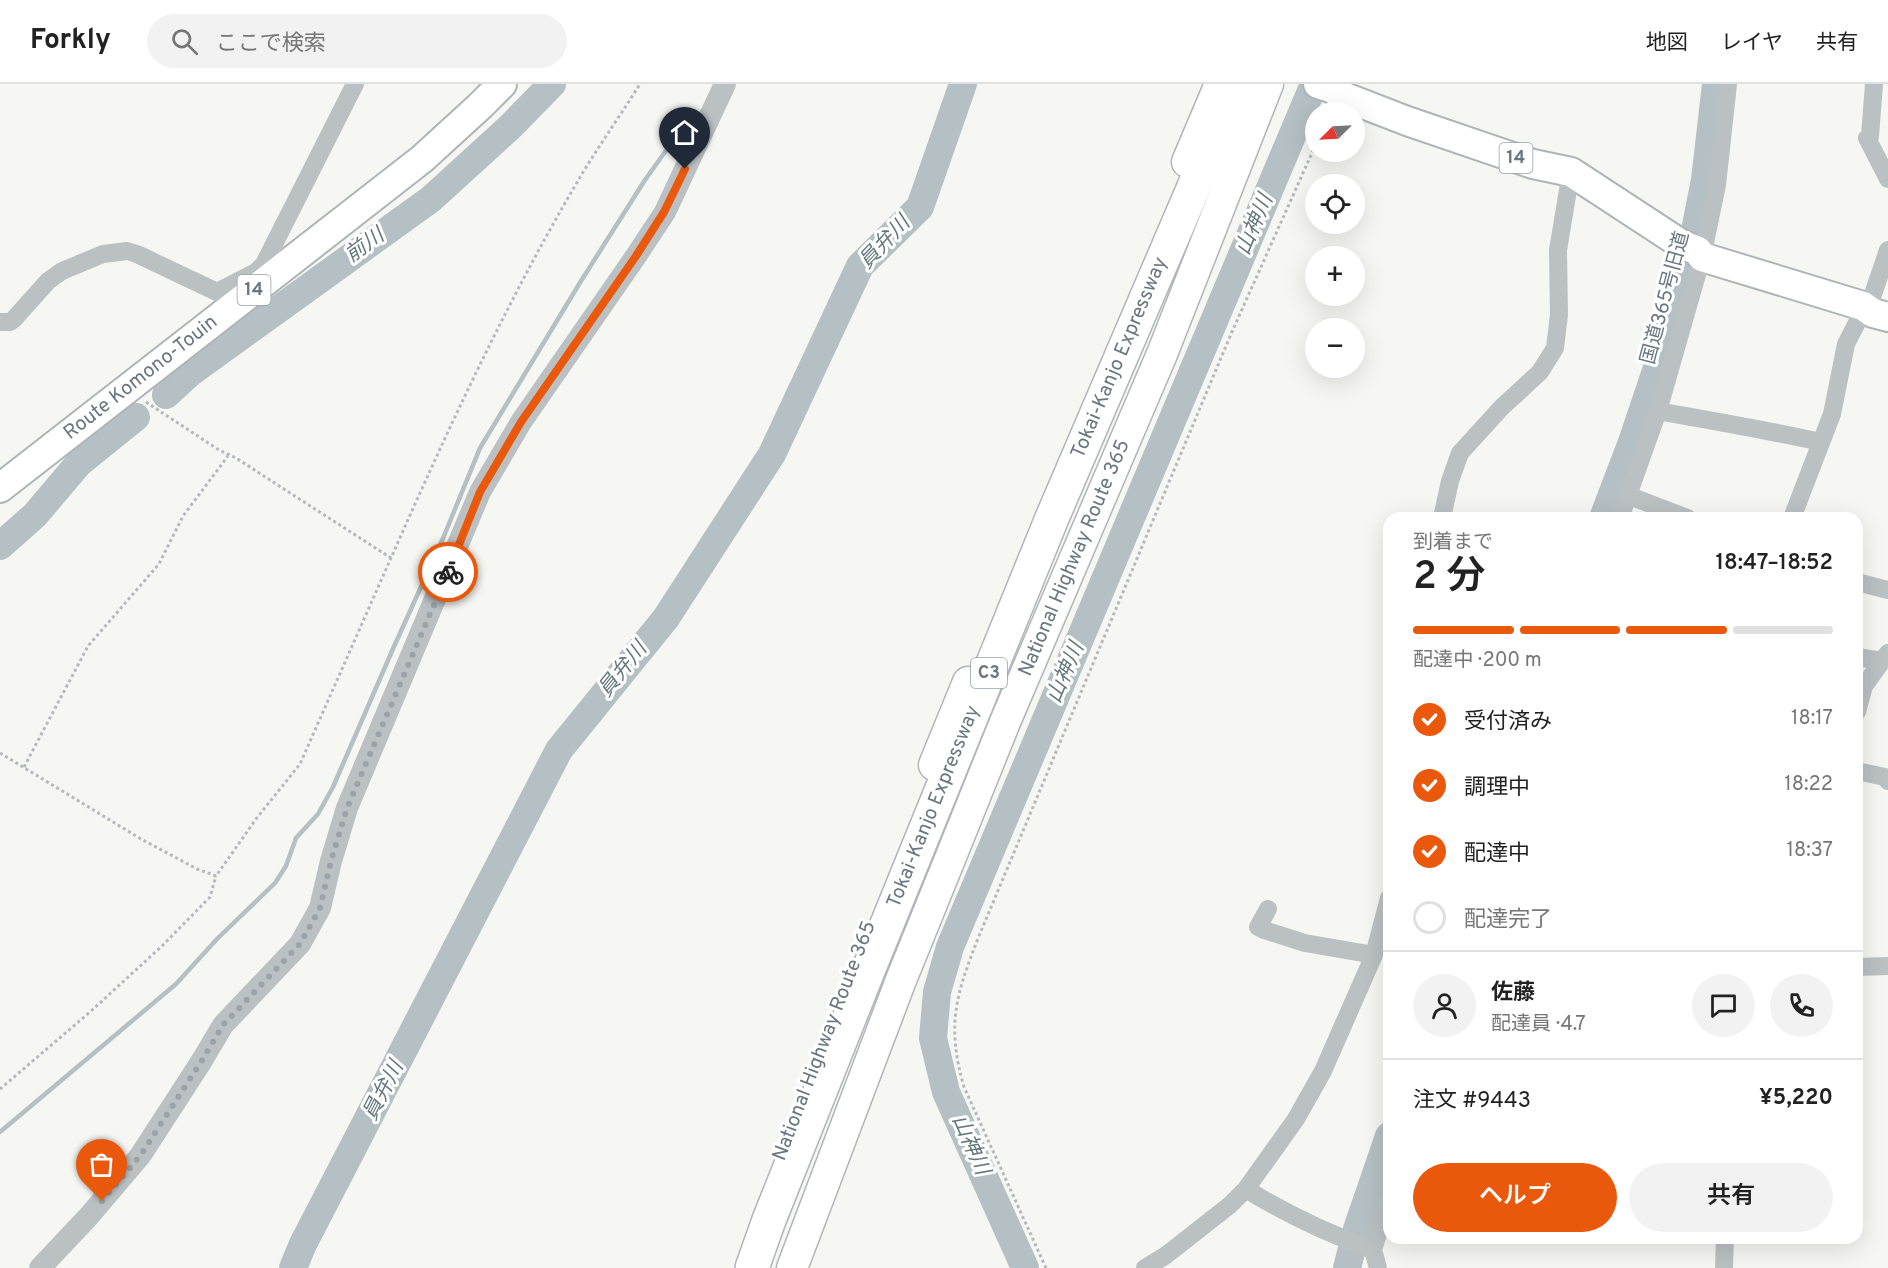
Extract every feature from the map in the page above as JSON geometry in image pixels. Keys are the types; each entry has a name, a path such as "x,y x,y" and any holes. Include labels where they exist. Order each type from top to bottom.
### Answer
{"highway":[{"name":"National Highway Route 365","path":"738,1268 814,1066 952,721 1220,84"},
{"name":"Tokai-Kanjo Expressway","path":"752,1268 870,966 1047,529 1238,84"},
{"name":"National Highway Route 365","path":"792,1268 901,980 1005,722 1162,354 1268,84"}],"main road":[{"name":"Route Komono-Touin","path":"0,488 127,388 261,277 422,159 502,84"},
{"name":"14","path":"1332,87 1345,97 1407,122 1533,164 1571,172 1694,251 1874,311"}],"street":[{"path":"0,322 10,322 14,319 55,275 102,254 127,251 217,292 261,277 264,264 355,84"},
{"path":"40,1268 89,1216 140,1156 223,1025 300,944 320,908 347,808 480,492 521,422 664,212 725,84"},
{"name":"国道365号旧道","path":"1622,512 1658,411 1694,251 1718,185 1728,84"},
{"path":"1874,84 1870,136 1867,138 1888,179"},
{"path":"1443,512 1450,481 1460,453 1502,406 1540,372 1555,348 1559,315 1558,250 1571,172"},
{"path":"1794,512 1832,414 1846,344 1874,311 1888,250"},
{"path":"1658,411 1770,430 1821,442"},
{"path":"1627,495 1671,512"},
{"path":"1863,584 1888,590"},
{"path":"1863,657 1885,657"},
{"path":"1863,690 1885,657"},
{"path":"1863,772 1884,777 1888,781"},
{"path":"1268,909 1258,927 1264,930 1305,943 1380,950"},
{"path":"1146,1268 1165,1256 1230,1205 1246,1189 1296,1119 1323,1071 1380,950 1383,933"},
{"path":"1863,967 1888,966"},
{"path":"1246,1189 1266,1202 1365,1251 1383,1212"},
{"path":"1724,1268 1725,1244"}],"path":[{"path":"0,1089 162,946 210,897 216,876 256,819 300,764 449,429 523,282 579,179 640,84"},
{"path":"1046,1268 964,1087 959,1071 954,1031 956,1005 963,977 1226,345 1308,162"},
{"path":"127,388 228,456 236,458 391,558"},
{"path":"24,767 88,646 159,564 183,516 228,456"},
{"path":"0,753 141,839 197,869 216,876"}],"waterway":[{"name":"前川","path":"166,395 190,373 431,199 511,126 552,84"},
{"name":"員弁川","path":"293,1268 303,1244 559,750 666,618 772,454 860,266 920,207 963,84"},
{"name":"山神川","path":"1025,1268 946,1092 933,1038 937,992 950,947 1314,84"},
{"name":"山神川","path":"1605,512 1664,347 1689,261 1705,180 1716,84"},
{"path":"0,1132 176,984 217,939 275,883 286,866 296,838 318,814 333,787 444,536 480,448 581,281 645,180 682,128"},
{"name":"前川","path":"0,546 35,515 79,463 136,417"},
{"name":"山神川","path":"1347,1268 1357,1229 1383,1153"}],"way so far":[{"path":"102,1201 140,1156 223,1025 300,944 320,908 347,808 448,572"}],"route":[{"path":"448,572 480,492 521,422 636,256 664,212 685,169"}]}
